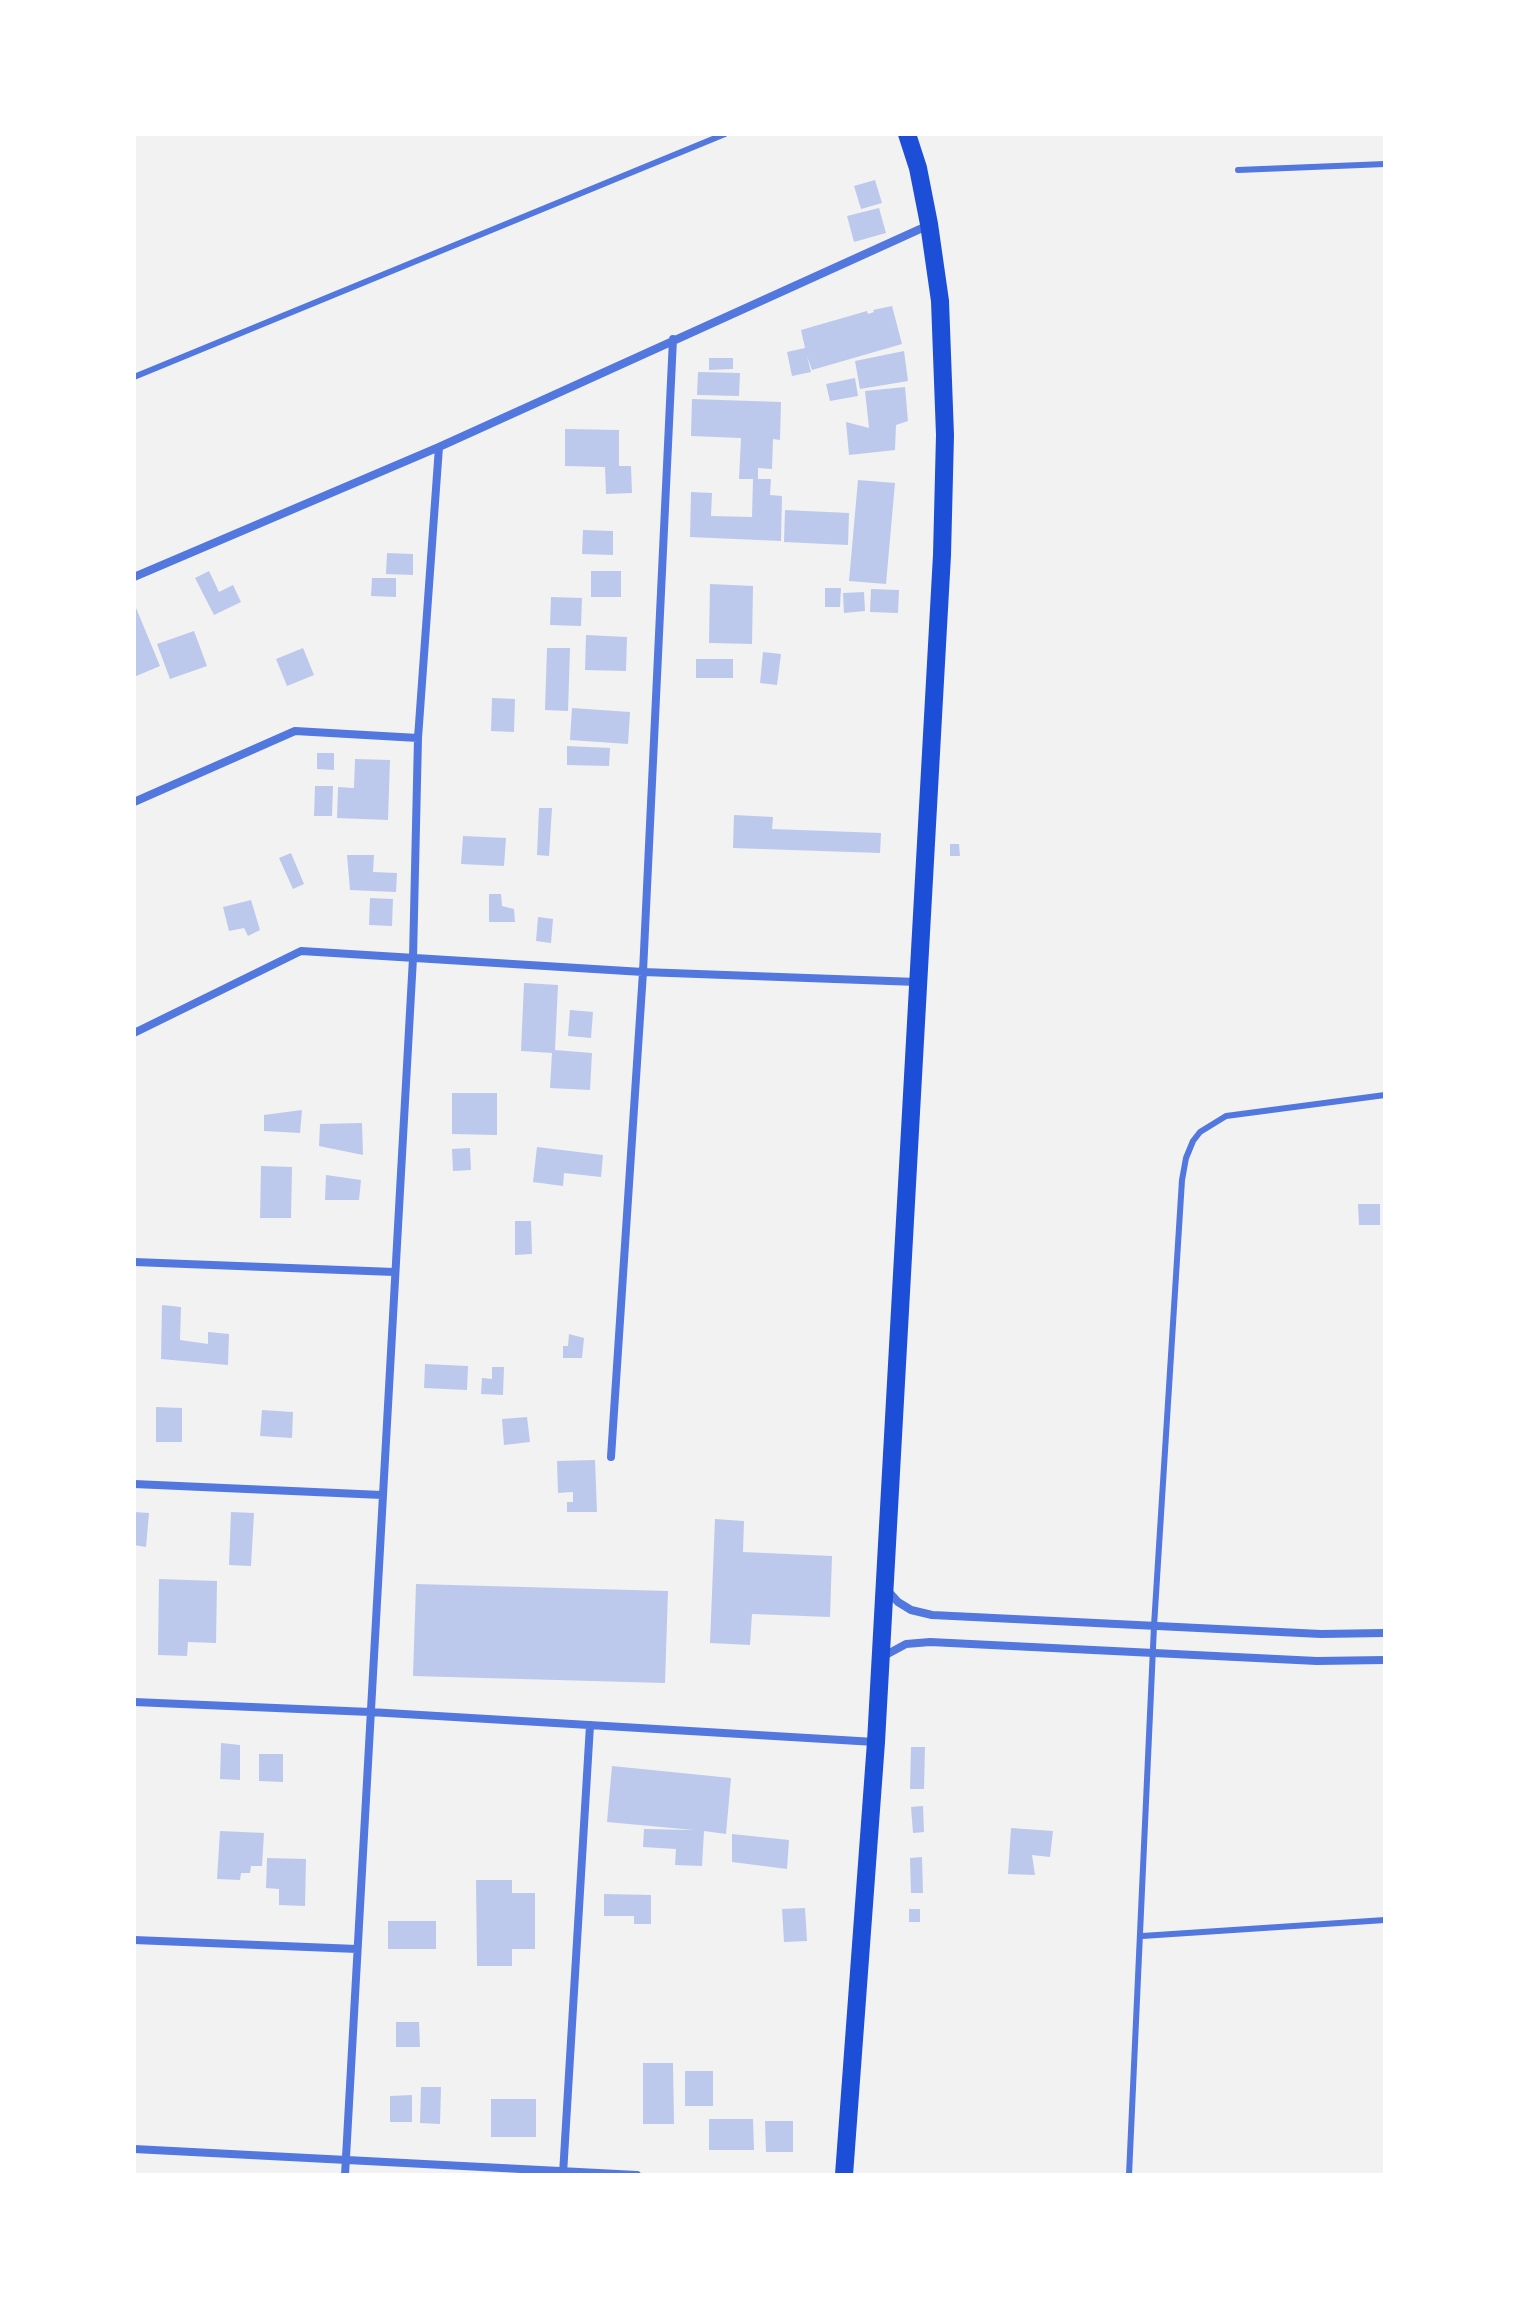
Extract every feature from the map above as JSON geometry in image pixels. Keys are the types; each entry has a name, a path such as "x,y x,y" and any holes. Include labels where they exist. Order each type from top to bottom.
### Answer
{"main road":[{"path":"844,2175 876,1742 942,555 945,435 940,301 918,168 907,134"}],"street":[{"path":"134,577 439,447 929,224"},
{"path":"611,1457 643,972 673,339"},
{"path":"345,2175 413,958 418,738 439,447"},
{"path":"134,802 295,731 418,738"},
{"path":"134,1033 301,951 643,972 918,982"},
{"path":"134,1262 394,1272"},
{"path":"134,1484 382,1495"},
{"path":"885,1588 898,1602 921,1614 1321,1634 1385,1633"},
{"path":"881,1657 916,1642 1317,1661 1385,1660"},
{"path":"134,1702 370,1712 876,1742"},
{"path":"563,2173 590,1725"},
{"path":"134,1940 357,1949"},
{"path":"134,2149 637,2175"}],"lane":[{"path":"134,377 725,134"},
{"path":"1238,170 1385,164"},
{"path":"1129,2175 1154,1626 1182,1180 1193,1141 1200,1132 1226,1116 1385,1095"},
{"path":"1142,1936 1385,1920"}],"building":[{"path":"875,180 882,203 861,209 854,186"},
{"path":"879,208 886,233 854,242 847,216"},
{"path":"892,306 902,344 812,370 807,356 811,372 792,376 787,352 805,348 801,330"},
{"path":"904,351 908,381 860,389 855,361"},
{"path":"709,358 733,358 733,369 709,370"},
{"path":"698,372 740,373 739,396 697,395"},
{"path":"855,378 858,396 830,401 826,384"},
{"path":"905,387 908,421 896,425 895,450 849,455 846,422 869,428 865,391"},
{"path":"692,399 781,402 780,440 773,439 772,469 758,468 758,479 771,479 770,495 782,496 781,541 690,537 691,492 712,493 711,516 752,517 753,479 739,479 741,438 691,436"},
{"path":"565,429 619,430 619,466 631,466 632,493 606,494 605,467 565,466"},
{"path":"858,480 895,483 886,584 849,581"},
{"path":"785,510 849,513 848,545 784,542"},
{"path":"583,530 613,531 613,555 582,554"},
{"path":"387,553 413,554 413,575 386,574"},
{"path":"209,571 219,592 233,585 241,602 214,615 195,578"},
{"path":"591,571 621,571 621,597 591,597"},
{"path":"372,578 396,578 396,597 371,596"},
{"path":"710,584 753,586 752,644 709,643"},
{"path":"825,588 841,588 840,607 825,607"},
{"path":"871,589 899,590 898,613 870,612"},
{"path":"864,592 865,611 844,613 843,593"},
{"path":"551,597 582,598 581,626 550,625"},
{"path":"134,603 160,666 134,677"},
{"path":"194,631 207,666 170,679 157,644"},
{"path":"586,635 627,637 626,671 585,670"},
{"path":"303,648 314,675 287,686 276,659"},
{"path":"547,648 570,648 568,711 545,710"},
{"path":"763,652 781,654 777,685 760,683"},
{"path":"696,659 733,659 733,678 696,678"},
{"path":"492,698 515,699 514,732 491,731"},
{"path":"572,708 630,712 628,744 570,740"},
{"path":"567,746 610,748 609,766 567,765"},
{"path":"317,753 334,753 334,770 317,769"},
{"path":"355,759 390,760 388,820 337,818 338,787 354,788"},
{"path":"315,786 333,786 332,816 314,816"},
{"path":"539,808 552,808 549,856 537,855"},
{"path":"734,815 773,817 772,829 881,833 880,853 733,848"},
{"path":"463,836 506,838 504,866 461,864"},
{"path":"950,844 959,844 960,856 950,856"},
{"path":"291,853 304,884 293,889 279,858"},
{"path":"347,855 374,855 373,872 397,873 396,892 350,890"},
{"path":"489,894 501,894 502,906 514,909 515,922 489,922"},
{"path":"370,898 393,899 392,926 369,925"},
{"path":"251,900 260,930 248,936 244,928 229,931 223,907"},
{"path":"538,917 553,919 551,943 536,941"},
{"path":"524,983 558,985 555,1050 592,1053 590,1090 550,1088 552,1053 521,1051"},
{"path":"570,1010 593,1012 591,1038 568,1036"},
{"path":"452,1093 497,1093 497,1135 452,1134"},
{"path":"302,1110 300,1133 264,1131 264,1115"},
{"path":"362,1123 363,1155 319,1146 320,1124"},
{"path":"537,1147 603,1155 601,1177 564,1173 563,1186 533,1182"},
{"path":"470,1148 471,1170 453,1171 452,1149"},
{"path":"261,1166 292,1167 291,1218 260,1218"},
{"path":"326,1175 361,1180 359,1200 325,1200"},
{"path":"1358,1204 1380,1204 1380,1225 1359,1225"},
{"path":"515,1221 531,1221 532,1254 515,1255"},
{"path":"162,1305 181,1307 180,1340 208,1344 208,1332 229,1334 228,1365 161,1359"},
{"path":"569,1334 584,1338 582,1358 563,1358 563,1346 568,1346"},
{"path":"425,1364 468,1366 467,1390 424,1388"},
{"path":"492,1367 504,1367 503,1395 481,1394 482,1378 492,1379"},
{"path":"156,1407 182,1408 182,1442 156,1442"},
{"path":"262,1410 293,1412 292,1438 260,1436"},
{"path":"527,1417 530,1442 504,1445 502,1419"},
{"path":"595,1460 597,1512 567,1512 567,1502 573,1502 573,1492 558,1493 557,1461"},
{"path":"134,1512 149,1513 146,1547 134,1545"},
{"path":"231,1512 254,1513 251,1566 229,1565"},
{"path":"715,1519 744,1521 743,1552 832,1556 830,1617 752,1614 750,1645 710,1643"},
{"path":"159,1579 217,1581 216,1643 188,1642 187,1656 158,1655"},
{"path":"416,1584 668,1591 665,1683 413,1676"},
{"path":"221,1743 240,1745 240,1780 220,1779"},
{"path":"911,1747 925,1747 924,1789 910,1789"},
{"path":"259,1754 283,1754 283,1782 259,1781"},
{"path":"612,1766 731,1778 726,1834 704,1831 702,1866 675,1865 676,1849 643,1847 644,1829 694,1830 607,1822"},
{"path":"923,1806 924,1832 913,1833 911,1807"},
{"path":"1011,1828 1053,1831 1050,1857 1032,1855 1035,1875 1008,1874"},
{"path":"220,1831 264,1833 262,1866 251,1866 250,1873 241,1873 240,1880 217,1879"},
{"path":"732,1834 789,1840 787,1869 732,1862"},
{"path":"922,1857 923,1893 911,1893 910,1858"},
{"path":"267,1858 306,1859 305,1906 279,1905 279,1889 266,1888"},
{"path":"476,1880 512,1880 512,1893 535,1893 535,1949 512,1949 512,1966 477,1966"},
{"path":"604,1894 651,1895 651,1924 634,1924 634,1916 604,1916"},
{"path":"805,1908 807,1941 784,1942 782,1909"},
{"path":"909,1909 920,1909 920,1922 909,1922"},
{"path":"388,1921 436,1921 436,1949 388,1949"},
{"path":"396,2022 419,2022 420,2047 396,2047"},
{"path":"643,2063 673,2063 674,2124 643,2124"},
{"path":"685,2071 713,2071 713,2106 685,2106"},
{"path":"421,2087 441,2087 440,2124 420,2123"},
{"path":"412,2095 412,2122 390,2122 390,2096"},
{"path":"491,2099 536,2099 536,2137 491,2137"},
{"path":"709,2119 753,2119 754,2150 709,2150"},
{"path":"765,2121 793,2121 793,2152 766,2152"}]}
